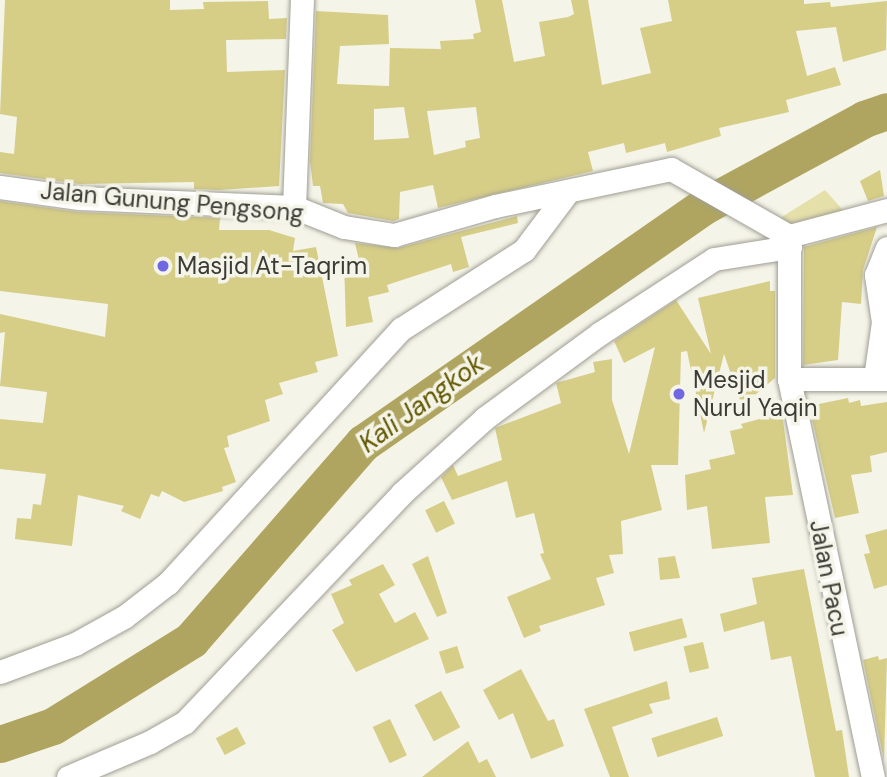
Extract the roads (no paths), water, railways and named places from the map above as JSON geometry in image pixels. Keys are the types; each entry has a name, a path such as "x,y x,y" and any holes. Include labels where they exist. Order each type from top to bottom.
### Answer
{"street":[{"path":"294,207 302,0"},
{"name":"Jalan Gunung Pengsong","path":"0,187 79,198 294,207 344,227 394,236 495,206 566,194 671,169 786,237"},
{"path":"0,672 75,644 124,617 168,583 401,329 524,250 566,194"},
{"path":"68,777 150,742 185,722 402,493 485,418 599,334 714,259 887,210"},
{"name":"Jalan Pacu","path":"786,237 789,379 873,777"},
{"path":"789,379 881,378 883,321 876,275 887,248"}],"waterway":[{"name":"Kali Jangkok","path":"0,744 53,726 191,640 363,443 704,206 864,119 887,111"}],"place":[{"name":"Masjid At-Taqrim","path":"163,266"},
{"name":"Mesjid Nurul Yaqin","path":"679,394"}]}
